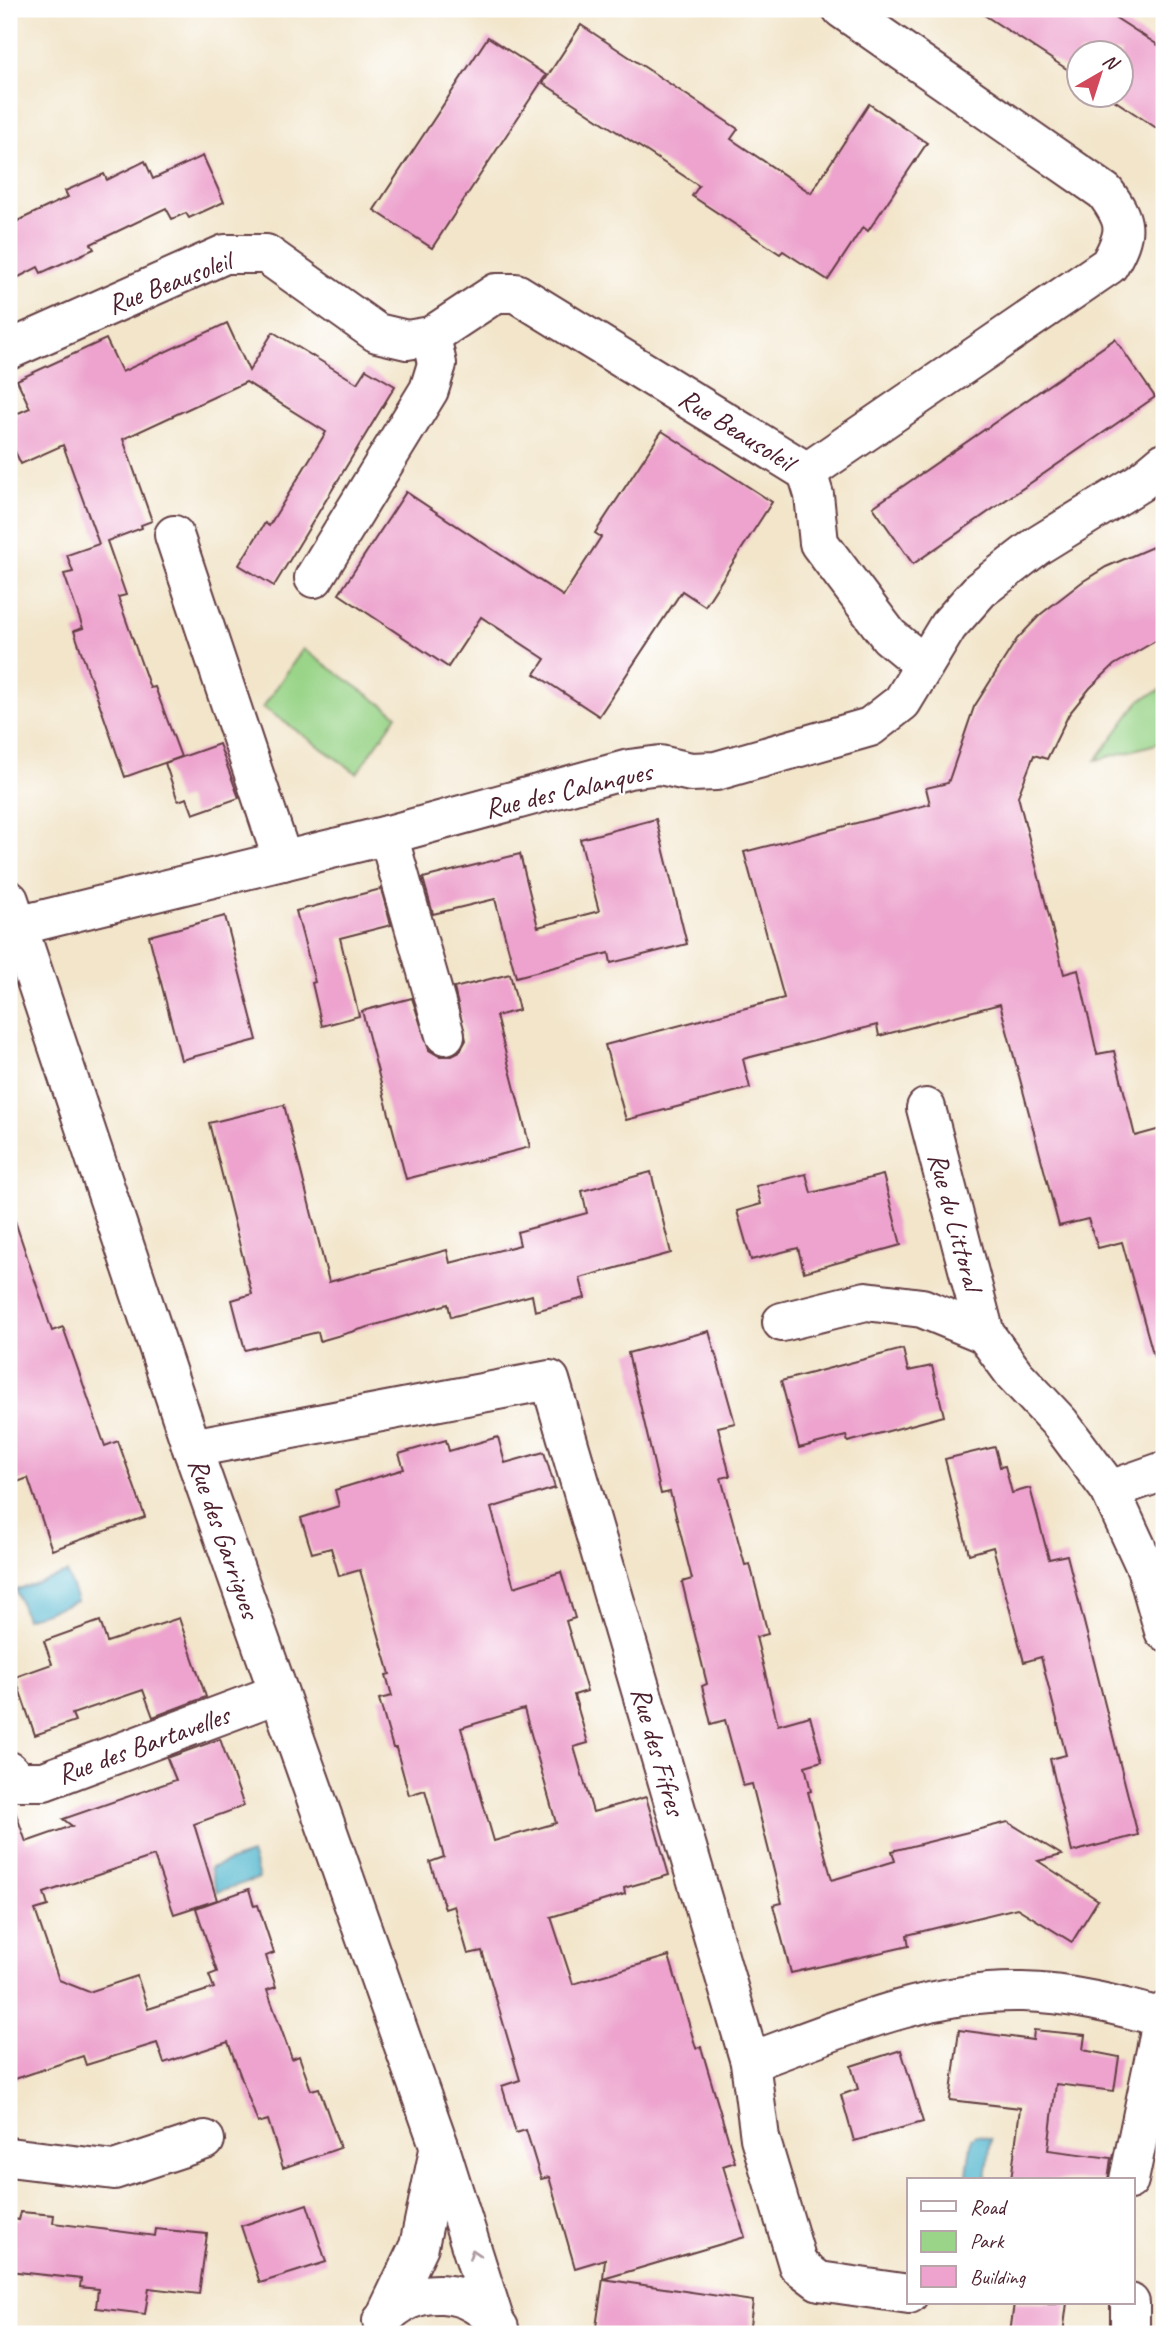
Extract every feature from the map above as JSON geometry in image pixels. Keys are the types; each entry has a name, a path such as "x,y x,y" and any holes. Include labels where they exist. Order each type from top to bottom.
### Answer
{"street":[{"name":"Rue Beausoleil","path":"9,349 225,254 266,254 377,333 407,340 431,336 496,293 516,293 807,472 1109,265 1123,242 1123,217 1105,192 860,14"},
{"path":"314,578 429,390 437,364 431,336"},
{"name":"Rue des Calanques","path":"12,918 283,861 629,769 660,765 691,772 716,771 870,727 902,702 947,626 980,590 1037,546 1139,483 1164,462"},
{"path":"807,472 814,495 819,542 889,636 924,665"},
{"path":"174,535 283,861"},
{"path":"388,835 445,1035"},
{"name":"Rue des Garrigues","path":"12,918 192,1448 440,2148 499,2327"},
{"name":"Rue du Littoral","path":"926,1108 985,1334 1015,1375 1060,1423 1110,1490 1146,1567 1164,1631"},
{"name":"Rue du Littoral","path":"782,1322 866,1301 922,1308 985,1334"},
{"name":"Rue des Fifres","path":"192,1448 550,1380 750,2062"},
{"path":"1110,1490 1164,1471"},
{"name":"Rue des Bartavelles","path":"9,1771 18,1781 44,1781 279,1693"},
{"path":"907,2294 819,2281 798,2265 760,2138 750,2062 851,2024 947,1998 1022,1992 1104,2001 1164,2015 1129,2178"},
{"path":"9,2157 114,2170 205,2140"},
{"path":"376,2329 419,2246 440,2148"},
{"path":"376,2329 407,2300 430,2293 454,2294 476,2303 499,2327"},
{"path":"1130,2304 1130,2334"}],"green space":[{"path":"303,649 397,715 357,773 263,707"},
{"path":"1164,688 1164,742 1096,760 1140,700"}],"water":[{"path":"67,1573 77,1601 26,1619 16,1590"},
{"path":"251,1854 259,1878 217,1892 210,1868"},
{"path":"977,2135 991,2139 986,2178 966,2178 972,2138"}],"building":[{"path":"975,9 1102,9 1164,49 1164,133 1126,108 1134,108 1134,38 1064,38 1064,67"},
{"path":"581,25 738,129 731,139 811,193 869,104 927,143 868,231 863,227 828,280 783,251 780,254 692,196 699,186 543,83"},
{"path":"488,37 546,75 432,248 374,210"},
{"path":"203,156 224,202 189,218 186,213 172,219 166,208 91,244 94,249 41,273 38,267 9,282 9,225 68,197 65,191 104,174 107,180 145,161 153,179"},
{"path":"227,323 249,371 273,332 357,383 366,369 395,386 274,586 239,565 265,523 269,526 326,432 246,382 123,439 152,521 141,525 142,528 107,541 126,595 118,597 150,688 155,687 181,757 125,777 74,631 83,628 64,574 73,572 67,555 99,544 63,445 21,464 9,439 9,417 30,408 17,380 106,339 122,372"},
{"path":"1115,339 1155,397 913,564 873,507"},
{"path":"662,431 772,502 705,606 682,591 599,716 535,674 545,659 481,617 448,667 339,594 406,492 563,596 601,537 595,533"},
{"path":"1164,542 1164,636 1114,665 1090,688 1069,714 1047,759 1034,755 1018,796 1064,974 1078,970 1097,1054 1114,1051 1135,1136 1164,1128 1164,1355 1154,1357 1122,1242 1098,1248 1088,1219 1059,1226 1000,1004 879,1036 877,1025 743,1059 750,1088 626,1120 605,1045 784,998 744,852 930,804 926,788 948,783 974,707 1017,639 1041,614 1082,582 1106,567"},
{"path":"219,744 239,798 193,814 187,798 178,801 165,763"},
{"path":"656,819 687,944 611,963 609,953 516,977 495,899 433,914 423,878 520,854 538,927 599,911 580,839"},
{"path":"381,889 391,925 340,938 359,1016 322,1026 312,983 315,982 296,911"},
{"path":"225,916 257,1040 181,1060 149,936"},
{"path":"510,974 519,1010 496,1016 530,1147 406,1179 362,1011 412,998 429,1050 439,1056 450,1056 460,1051 466,1040 454,988"},
{"path":"284,1105 329,1282 447,1250 450,1263 520,1245 517,1232 587,1213 582,1191 651,1172 671,1253 580,1278 585,1298 535,1311 532,1295 451,1317 448,1304 320,1341 318,1332 245,1350 232,1300 252,1294 209,1123"},
{"path":"806,1174 811,1193 883,1175 901,1245 804,1272 798,1248 751,1260 737,1211 761,1204 756,1186"},
{"path":"15,1221 52,1331 63,1327 105,1446 118,1441 145,1517 52,1550 28,1478 9,1485 9,1222"},
{"path":"709,1331 735,1423 718,1427 730,1476 721,1478 745,1565 750,1564 768,1634 756,1637 778,1725 810,1716 822,1761 805,1766 811,1791 808,1792 832,1880 895,1861 892,1851 1008,1822 1062,1855 1038,1861 1098,1900 1072,1942 1017,1908 907,1935 909,1946 791,1973 773,1905 782,1903 752,1784 743,1786 725,1720 711,1724 702,1686 707,1684 682,1582 692,1579 670,1492 661,1494 628,1353"},
{"path":"903,1349 908,1371 932,1366 944,1416 848,1442 846,1436 799,1448 781,1381"},
{"path":"498,1437 505,1463 544,1452 555,1488 491,1508 514,1587 561,1572 575,1618 566,1621 587,1691 574,1695 588,1743 574,1747 593,1812 646,1797 669,1875 624,1888 625,1894 551,1917 573,1984 669,1956 696,2048 701,2047 735,2162 723,2166 745,2237 603,2279 605,2259 575,2268 549,2177 541,2179 526,2130 516,2133 502,2086 520,2080 482,1951 468,1954 454,1906 445,1909 430,1862 444,1857 425,1790 409,1795 396,1748 393,1748 379,1699 392,1696 386,1675 390,1674 360,1570 339,1576 331,1548 312,1553 301,1518 339,1506 335,1490 404,1469 399,1454 446,1440 449,1451","holes":["524,1709 556,1823 494,1841 461,1728"]},
{"path":"995,1447 1000,1467 1005,1466 1012,1493 1030,1488 1049,1559 1067,1555 1138,1835 1072,1852 1050,1759 1066,1755 1041,1657 1024,1662 993,1547 969,1554 945,1459"},
{"path":"179,1618 206,1697 153,1717 143,1690 72,1714 75,1721 35,1735 15,1677 52,1664 44,1641 100,1621 107,1642"},
{"path":"220,1739 244,1806 194,1824 217,1900 174,1914 154,1856 44,1893 48,1906 35,1910 59,1980 89,1992 137,1976 148,2009 214,1988 209,1975 217,1972 196,1908 249,1889 254,1906 258,1905 274,1953 266,1956 276,1987 267,1990 292,2059 299,2056 311,2090 319,2088 340,2148 283,2168 268,2120 258,2123 228,2042 164,2063 157,2043 86,2065 83,2056 9,2081 9,1809 14,1808 26,1842 72,1826 63,1819 176,1780 167,1758"},
{"path":"959,2030 1033,2040 1034,2030 1085,2035 1083,2050 1119,2057 1114,2091 1056,2084 1048,2150 1111,2158 1108,2178 1011,2178 1020,2108 950,2100"},
{"path":"901,2050 923,2122 854,2141 841,2095 858,2089 851,2066"},
{"path":"307,2204 326,2262 260,2283 241,2226"},
{"path":"21,2212 54,2215 53,2223 155,2236 156,2229 207,2234 199,2294 149,2288 145,2314 96,2308 98,2289 80,2287 81,2279 9,2271 9,2218 19,2220"},
{"path":"603,2279 753,2301 749,2334 595,2334"},
{"path":"1014,2304 1067,2304 1063,2334 1010,2334"}]}
